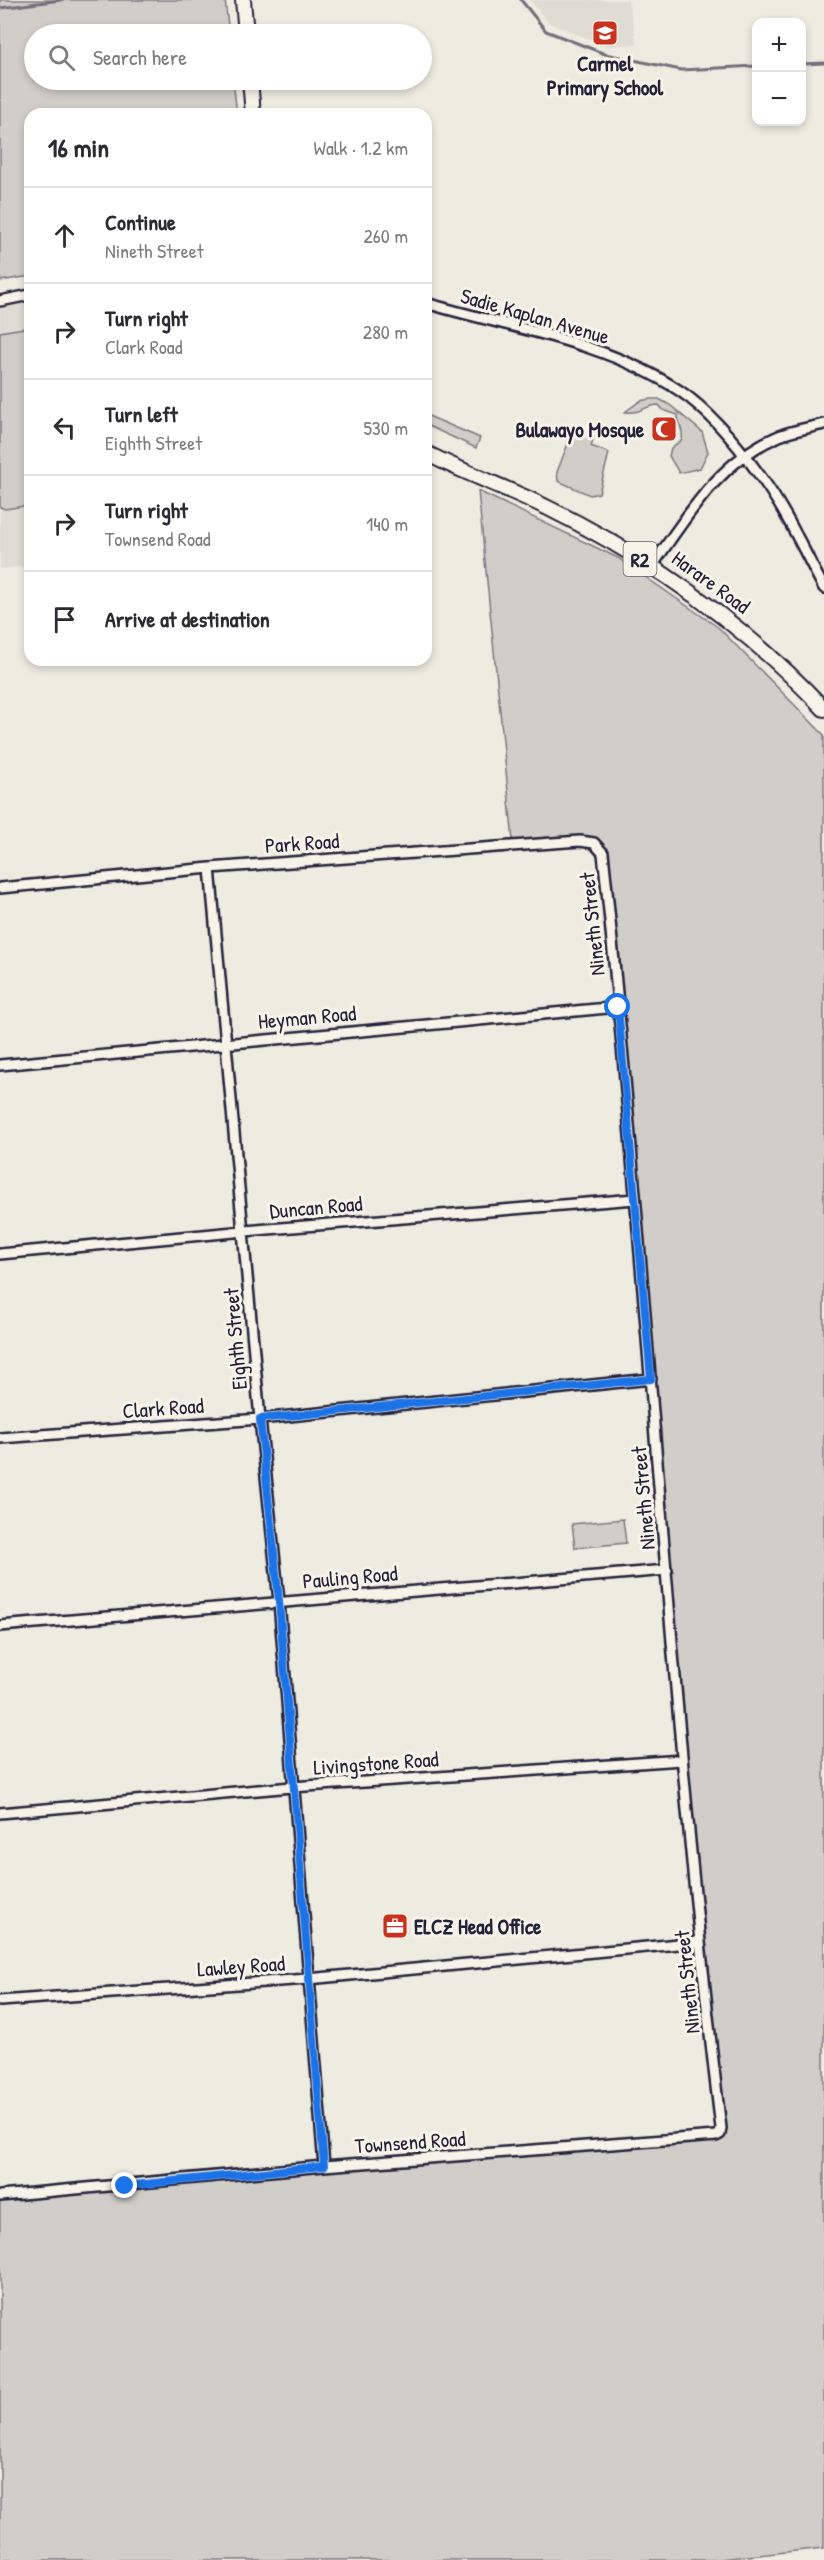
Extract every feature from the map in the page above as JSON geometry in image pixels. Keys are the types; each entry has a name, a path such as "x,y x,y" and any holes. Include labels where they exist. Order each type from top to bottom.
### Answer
{"highway":[{"path":"243,0 245,24"},
{"path":"251,90 252,108"},
{"name":"Harare Road","path":"432,456 546,507 652,566 744,631 795,678 824,709"}],"street":[{"path":"0,301 24,296"},
{"name":"Sadie Kaplan Avenue","path":"432,305 551,336 618,359 692,400 743,455 774,496 824,588"},
{"path":"652,566 706,490 743,455 782,434 824,424"},
{"name":"Park Road","path":"0,888 210,868 580,841 594,843 603,853"},
{"name":"Nineth Street","path":"603,853 651,1379 682,1760 721,2128 720,2134 716,2136"},
{"name":"Eighth Street","path":"210,868 245,1231 260,1419 279,1601 292,1787 324,2166"},
{"name":"Heyman Road","path":"0,1065 618,1007"},
{"name":"Duncan Road","path":"0,1254 635,1199"},
{"name":"Clark Road","path":"0,1438 260,1419 651,1379"},
{"name":"Pauling Road","path":"0,1626 667,1570"},
{"name":"Livingstone Road","path":"0,1813 292,1787 682,1760"},
{"name":"Lawley Road","path":"0,2001 308,1979 700,1942"},
{"name":"Townsend Road","path":"0,2196 324,2166 716,2136"}],"shaded area":[{"path":"0,0 225,0 228,24 24,24 24,90 234,90 236,108 24,108 24,277 0,281"},
{"name":"Carmel Primary School","path":"530,0 628,0 637,44 607,46 549,23"},
{"path":"24,302 24,567 0,569 0,306"},
{"path":"24,328 24,506 5,509 0,507 0,332"},
{"path":"659,399 670,405 702,432 708,452 700,468 679,473 669,456 671,448 682,440 678,415 663,410 659,405 636,412 625,412 640,401"},
{"path":"432,418 480,438 476,448 432,428"},
{"path":"574,428 594,436 591,446 609,453 599,493 590,495 558,481 557,472"},
{"path":"478,491 618,558 719,628 824,735 824,2548 711,2560 0,2560 0,2196 724,2137 685,1741 609,850 589,836 513,841"},
{"path":"623,1519 626,1543 575,1548 572,1524"}],"waterway":[{"path":"0,8 61,0"},
{"path":"521,0 546,31 605,54 681,70 752,66"},
{"path":"806,64 824,63"}],"place":[{"name":"Carmel Primary School","path":"605,33"},
{"name":"Bulawayo Mosque","path":"664,429"},
{"name":"ELCZ Head Office","path":"395,1926"}],"route":[{"path":"125,2186 324,2166 292,1787 279,1601 260,1419 651,1379 618,1007"}]}
